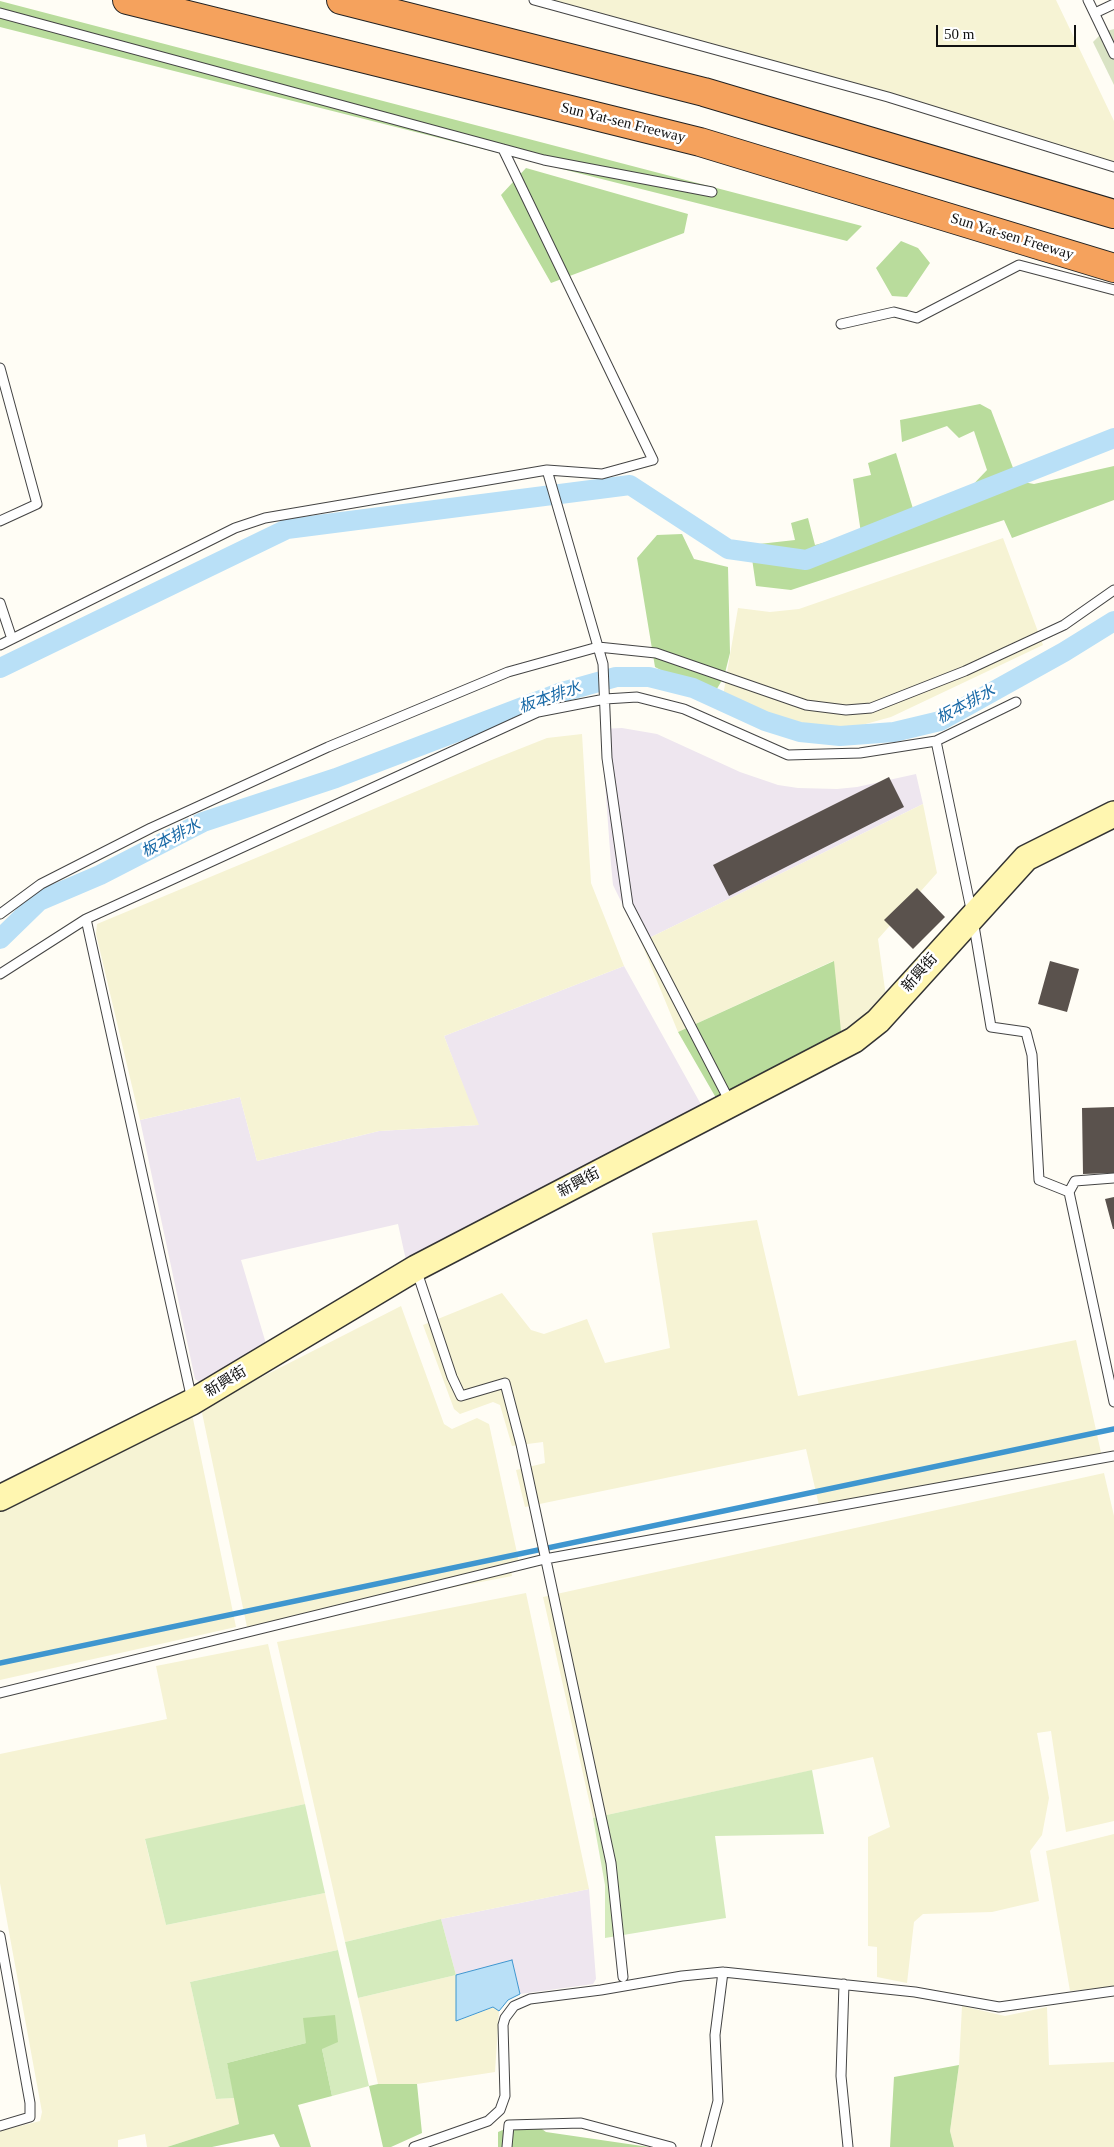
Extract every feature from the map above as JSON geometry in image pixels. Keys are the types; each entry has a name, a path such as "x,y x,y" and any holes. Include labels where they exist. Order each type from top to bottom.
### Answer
{"highway":[{"name":"Sun Yat-sen Freeway","path":"127,0 700,142 1114,268"},
{"path":"341,0 704,92 1114,214"}],"street":[{"name":"新興街","path":"0,1498 192,1402 416,1268 854,1040 872,1026 972,914 1026,858 1114,814"}],"lane":[{"path":"534,0 888,97 1114,167"},
{"path":"1088,0 1114,54"},
{"path":"1094,13 1114,4"},
{"path":"0,13 544,160 712,192"},
{"path":"0,645 235,528 266,518 547,470 602,474 653,460 503,149"},
{"path":"842,324 894,312 917,318 1018,265 1114,290"},
{"path":"0,368 37,504 0,521"},
{"path":"547,470 603,664 608,758 628,905 731,1104"},
{"path":"0,914 41,884 151,828 328,747 508,672 598,647 656,653 806,705 846,710 871,708 965,671 1064,625 1114,590"},
{"path":"0,603 12,639"},
{"path":"0,974 86,919 538,712 605,699 637,697 684,709 788,754 860,753 936,741 1016,702"},
{"path":"936,741 972,914 991,1028 1026,1032 1032,1055 1040,1180 1069,1192"},
{"path":"86,919 192,1402"},
{"path":"1114,1178 1074,1182 1069,1192 1114,1402"},
{"path":"416,1268 452,1377 461,1396 505,1383 612,1863 623,1977"},
{"path":"0,1693 545,1559 1114,1456"},
{"path":"0,1936 30,2103 30,2117 0,2126"},
{"path":"706,2147 718,2101 715,2035 723,1972"},
{"path":"414,2147 488,2121 500,2110 505,2096 503,2025 509,2012 521,2001 682,1976 723,1972 915,1992 999,2007 1114,1991"},
{"path":"844,1984 841,2076 848,2147"},
{"path":"507,2147 509,2125 581,2123 671,2147"}],"shaded area":[{"path":"554,0 1056,0 1114,121 1114,170 554,2"},
{"path":"1003,538 1043,645 891,717 851,728 806,727 725,703 723,696 738,608 770,612 799,609"},
{"path":"622,728 657,734 740,772 778,785 798,788 837,789 857,787 916,774 923,804 641,942 613,885 611,864 601,729"},
{"path":"582,734 591,883 624,966 444,1036 479,1125 379,1131 257,1161 240,1097 140,1120 96,934 97,924 547,738"},
{"path":"923,804 937,873 878,939 887,1004 843,1051 833,961 678,1032 641,942"},
{"path":"624,966 708,1117 409,1274 398,1224 241,1260 267,1347 204,1385 195,1379 140,1120 240,1097 257,1161 379,1131 478,1125 444,1036"},
{"path":"757,1220 798,1396 1076,1340 1102,1457 821,1514 806,1449 525,1507 516,1470 545,1463 543,1442 512,1446 500,1405 493,1402 460,1414 454,1409 423,1325 502,1293 531,1330 544,1334 587,1319 605,1363 670,1348 652,1233"},
{"path":"401,1306 444,1424 452,1429 477,1418 489,1424 519,1562 510,1564 512,1576 247,1627 201,1408"},
{"path":"192,1414 236,1627 0,1680 0,1511"},
{"path":"1104,1473 1114,1516 1114,1821 1066,1832 1051,1731 1037,1733 1049,1798 1042,1835 1030,1851 1039,1901 992,1912 923,1914 914,1922 907,1983 877,1977 877,1947 868,1946 868,1837 890,1827 873,1757 593,1818 543,1597"},
{"path":"526,1593 589,1889 441,1919 345,1942 277,1642"},
{"path":"268,1644 305,1804 145,1840 166,1925 325,1893 338,1950 190,1982 216,2099 235,2098 239,2124 167,2147 147,2147 145,2134 118,2140 118,2147 0,2147 0,2131 40,2121 42,2112 0,1883 0,1754 167,1719 156,1666"},
{"path":"1114,1834 1114,1987 1070,1991 1046,1851"},
{"path":"589,1889 596,1979 593,1984 520,1994 512,1961 456,1975 441,1919"},
{"path":"456,1975 457,2021 494,2007 499,2011 495,2072 417,2084 378,2084 358,1998"},
{"path":"962,2006 1005,2016 1047,2007 1049,2065 1114,2062 1114,2147 954,2147 950,2131 959,2065"}],"green space":[{"path":"0,1 862,226 847,241 0,27"},
{"path":"1114,29 1114,85 1093,42 1103,32"},
{"path":"526,168 688,214 684,233 551,283 501,195"},
{"path":"901,241 918,248 930,263 907,297 892,296 876,268"},
{"path":"980,404 991,410 1018,481 1034,484 1114,466 1114,500 1012,538 1004,520 791,590 756,586 750,545 795,540 791,523 808,518 815,545 861,533 853,479 871,475 868,463 896,453 914,512 964,494 987,470 974,431 959,438 947,426 902,442 900,420"},
{"path":"682,534 694,559 728,567 730,653 724,677 712,697 655,667 637,558 657,535"},
{"path":"834,961 843,1051 723,1110 678,1032"},
{"path":"812,1770 824,1834 715,1836 726,1918 605,1938 605,1885 593,1818"},
{"path":"305,1804 325,1893 166,1925 145,1839"},
{"path":"441,1919 456,1975 358,1998 345,1942"},
{"path":"338,1950 369,2086 332,2096 322,2049 306,2043 227,2063 235,2098 216,2099 190,1982"},
{"path":"335,2015 338,2042 322,2049 332,2096 298,2105 311,2147 280,2147 274,2134 212,2147 167,2147 239,2124 227,2063 306,2043 303,2018"},
{"path":"959,2065 950,2131 954,2147 890,2147 894,2077"},
{"path":"378,2084 417,2084 422,2133 391,2147 383,2147 369,2086"},
{"path":"528,2119 546,2132 649,2147 498,2147 498,2132"}],"water":[{"path":"512,1960 520,1994 508,2000 499,2011 493,2007 456,2021 456,1975"}],"building":[{"path":"889,777 904,807 729,896 713,865"},
{"path":"917,888 945,917 913,949 884,920"},
{"path":"1050,961 1079,969 1067,1012 1038,1004"},
{"path":"1114,1107 1114,1173 1083,1174 1082,1108"},
{"path":"1114,1197 1114,1229 1113,1229 1105,1199"}],"waterway":[{"path":"0,668 287,529 630,485 728,549 806,560 1114,438"},
{"name":"板本排水","path":"0,939 39,901 100,875 203,822 336,778 559,693 616,677 649,677 693,688 765,721 800,732 840,736 894,732 940,721 1064,652 1114,621"},
{"path":"0,1663 1114,1429"}]}
